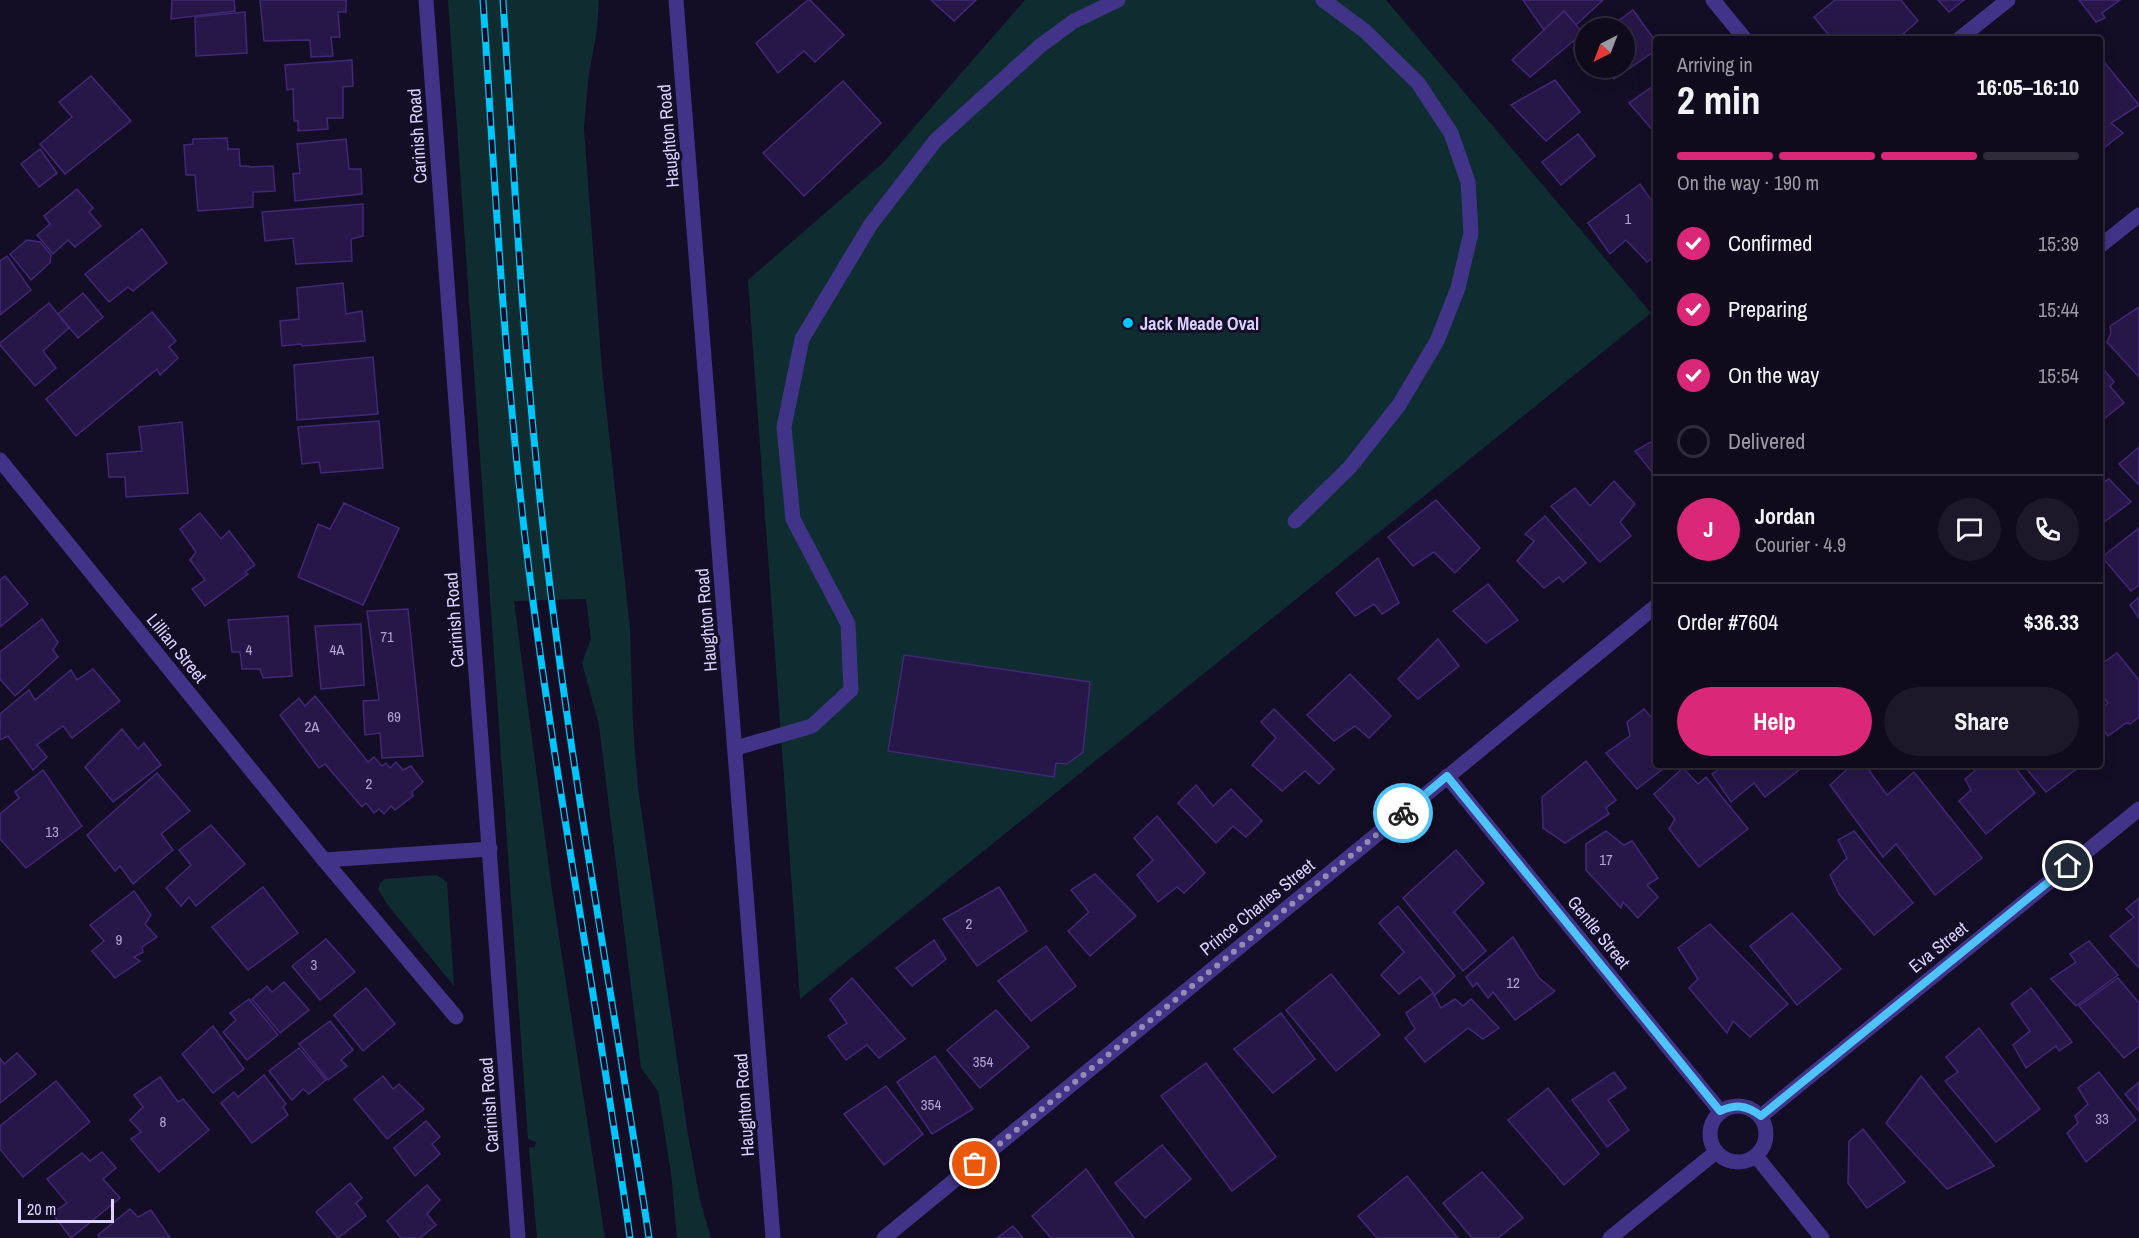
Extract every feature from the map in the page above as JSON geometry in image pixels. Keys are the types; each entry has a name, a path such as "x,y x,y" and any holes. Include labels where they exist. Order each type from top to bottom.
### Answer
{"street":[{"name":"Carinish Road","path":"426,0 518,1238"},
{"name":"Haughton Road","path":"676,0 774,1238"},
{"path":"736,748 812,726 851,690 848,624 793,519 784,427 802,339 871,224 936,140 1040,46 1074,21 1118,0"},
{"path":"1295,521 1350,467 1399,405 1437,341 1458,288 1471,233 1468,182 1451,133 1418,83 1365,31 1323,0"},
{"path":"1713,0 1743,36"},
{"path":"1963,36 2008,0"},
{"path":"2103,244 2139,215"},
{"name":"Lillian Street","path":"0,460 324,861 456,1017"},
{"name":"Prince Charles Street","path":"884,1238 1653,608"},
{"name":"Gentle Street","path":"1447,776 1720,1111"},
{"name":"Eva Street","path":"1761,1116 2139,809"},
{"path":"324,861 490,849"},
{"path":"1732,1106 1742,1106 1752,1109 1761,1116 1766,1133 1765,1142 1756,1156 1747,1161 1736,1161 1724,1158 1716,1152 1711,1144 1710,1136 1713,1120 1720,1111 1732,1106"},
{"path":"1610,1238 1716,1152"},
{"path":"1756,1156 1822,1238"}],"green space":[{"path":"448,0 599,0 584,129 602,370 630,628 633,726 638,788 687,1129 700,1200 711,1238 677,1238 671,1173 658,1091 641,1068 599,725 582,663 591,639 586,599 514,601 552,891 605,1238 537,1238 529,1148 535,1147 536,1142 528,1139"},
{"path":"1025,0 1386,0 1651,313 800,999 748,280 884,162"},
{"path":"437,875 447,882 454,986 387,904 378,889 380,883 385,879"}],"building":[{"path":"172,0 234,0 235,11 171,19"},
{"path":"260,0 346,0 346,12 338,12 340,37 331,37 333,56 311,57 310,40 264,41"},
{"path":"808,0 844,35 815,62 804,51 778,73 756,43"},
{"path":"931,0 976,0 954,21"},
{"path":"1523,0 1603,0 1584,18 1575,18 1575,24 1564,11 1544,30"},
{"path":"1835,0 1901,0 1918,21 1900,36 1830,36 1814,17"},
{"path":"1938,0 1964,0 1949,12"},
{"path":"2079,0 2120,0 2102,13 2105,18 2096,22"},
{"path":"1633,10 1653,38 1653,52 1635,64 1635,18 1622,18"},
{"path":"1564,11 1575,24 1575,40 1530,77 1512,60"},
{"path":"245,12 247,53 196,56 195,17"},
{"path":"352,60 353,86 343,87 343,118 327,118 328,129 298,131 298,121 294,121 293,89 287,90 285,65"},
{"path":"2103,60 2139,105 2111,123 2123,133 2103,148"},
{"path":"91,76 131,121 65,174 40,144 72,117 59,102"},
{"path":"1555,80 1580,112 1546,141 1511,105"},
{"path":"843,81 881,123 804,196 763,153"},
{"path":"1653,86 1653,131 1629,103"},
{"path":"1578,134 1595,156 1561,185 1542,162"},
{"path":"227,138 228,149 239,149 240,166 273,166 275,191 253,192 253,207 198,211 195,175 186,175 184,145 193,144 193,139"},
{"path":"346,139 349,169 361,169 362,194 295,201 293,174 300,173 297,144"},
{"path":"40,149 57,173 39,187 21,164"},
{"path":"1640,184 1653,203 1653,257 1647,262 1626,240 1610,254 1588,223"},
{"path":"77,189 93,208 89,212 101,226 75,247 68,240 53,254 37,235 50,224 44,216"},
{"path":"363,204 363,236 351,239 352,261 296,264 293,238 265,241 262,212"},
{"path":"142,229 167,263 133,291 128,287 109,302 85,274"},
{"path":"27,240 40,242 51,255 50,263 31,280 10,254"},
{"path":"7,256 31,290 0,315 0,261"},
{"path":"343,283 346,314 362,311 365,341 282,346 280,321 299,319 297,288"},
{"path":"83,293 103,317 78,338 58,314"},
{"path":"49,303 69,328 43,351 56,368 35,386 0,343"},
{"path":"2139,307 2139,377 2107,342 2111,333 2110,326"},
{"path":"152,312 176,341 169,347 178,358 160,375 157,369 76,436 46,399"},
{"path":"373,357 378,414 297,420 294,365"},
{"path":"2103,369 2114,382 2110,386 2124,403 2103,420"},
{"path":"379,421 383,468 321,473 319,462 302,464 298,427"},
{"path":"182,422 188,493 126,497 125,477 109,477 107,454 142,451 139,427"},
{"path":"1653,441 1653,473 1635,451"},
{"path":"2139,447 2139,485 2119,464"},
{"path":"2109,479 2131,502 2103,523 2103,482"},
{"path":"1614,481 1635,504 1620,522 1631,536 1600,562 1551,506 1575,488 1590,506"},
{"path":"1436,500 1480,548 1455,573 1434,552 1413,566 1388,537"},
{"path":"344,503 399,528 363,605 298,577 318,524 330,529"},
{"path":"200,513 221,539 229,531 255,565 245,572 248,574 205,606 192,589 205,580 190,560 196,552 180,529"},
{"path":"1545,516 1586,563 1563,582 1559,577 1544,588 1517,561 1534,541 1525,534"},
{"path":"2139,528 2139,585 2131,591 2103,556"},
{"path":"1378,558 1399,603 1382,614 1374,604 1355,616 1336,593"},
{"path":"5,576 28,604 0,627 0,580"},
{"path":"1488,584 1518,620 1486,643 1453,611"},
{"path":"2139,597 2139,618 2130,605"},
{"path":"408,609 423,756 382,758 380,733 365,735 363,701 379,700 367,611"},
{"path":"288,616 292,676 263,678 260,669 242,669 240,652 232,652 228,620"},
{"path":"42,619 58,642 53,650 58,657 15,696 0,679 0,652"},
{"path":"361,624 364,685 321,689 315,626"},
{"path":"1438,639 1459,666 1418,699 1398,679"},
{"path":"2117,653 2139,680 2139,717 2108,736 2103,730 2103,707 2108,703 2103,697 2103,663"},
{"path":"904,655 1090,682 1083,752 1067,764 1056,763 1054,777 888,751"},
{"path":"93,669 120,701 72,738 63,726 37,745 47,757 33,770 8,736 0,740 0,714 29,690 35,700 71,670 77,680"},
{"path":"1350,674 1391,716 1369,738 1355,726 1334,741 1307,715"},
{"path":"315,696 368,762 374,757 382,766 386,763 390,768 396,762 403,770 411,766 423,782 412,792 413,796 395,810 391,806 384,814 379,809 374,813 366,803 362,807 325,764 319,768 280,715 299,698 305,706"},
{"path":"1274,709 1334,769 1319,784 1305,771 1282,791 1252,765 1276,738 1261,722"},
{"path":"1644,709 1653,720 1653,768 1664,768 1637,789 1606,753 1630,736 1627,722"},
{"path":"122,729 138,749 144,743 161,765 113,802 85,767"},
{"path":"1586,761 1616,800 1606,808 1609,814 1565,843 1543,828 1542,797"},
{"path":"1683,768 1698,784 1706,777 1748,829 1699,867 1669,829 1675,819 1654,794"},
{"path":"1721,768 1802,768 1765,797 1754,783 1731,802 1712,774"},
{"path":"1849,768 1867,768 1887,795 1914,772 1982,858 1935,895 1896,844 1883,857 1830,785"},
{"path":"1978,768 2015,768 2035,793 1986,834 1959,801 1971,790 1965,779"},
{"path":"2026,768 2078,768 2046,792"},
{"path":"43,770 82,826 26,868 0,839 0,814 19,798 15,792"},
{"path":"157,773 190,811 161,834 173,850 133,884 120,866 115,871 87,835"},
{"path":"1196,785 1213,806 1231,789 1262,821 1246,837 1233,826 1216,843 1178,803"},
{"path":"1157,816 1205,873 1184,893 1177,887 1158,902 1137,875 1153,860 1134,838"},
{"path":"211,825 245,864 196,906 189,897 181,906 166,888 191,865 179,850"},
{"path":"1606,831 1624,845 1632,841 1658,878 1647,885 1658,897 1638,918 1623,902 1621,908 1586,870 1586,844"},
{"path":"1854,831 1913,903 1874,935 1839,894 1830,875 1847,858 1838,840"},
{"path":"1456,850 1484,883 1454,912 1486,951 1463,971 1403,898"},
{"path":"1095,874 1136,916 1090,956 1068,931 1089,912 1071,890"},
{"path":"263,887 298,933 248,970 212,927"},
{"path":"999,887 1027,931 977,966 943,919"},
{"path":"134,891 151,915 145,924 157,937 142,947 143,952 134,957 140,961 115,978 92,951 104,941 90,925"},
{"path":"2139,898 2139,968 2110,936 2134,917 2126,909"},
{"path":"1398,906 1455,976 1435,995 1420,977 1399,994 1381,975 1404,952 1379,923"},
{"path":"1792,913 1841,969 1797,1005 1750,946"},
{"path":"1710,924 1788,1004 1750,1037 1733,1021 1727,1033 1689,988 1698,979 1678,948"},
{"path":"1513,937 1539,978 1555,991 1515,1020 1493,992 1488,998 1477,983 1473,987 1466,977"},
{"path":"326,939 355,972 320,1000 292,966"},
{"path":"934,940 946,959 912,986 896,968"},
{"path":"2089,941 2118,975 2076,1006 2051,979 2076,962 2070,954"},
{"path":"1046,946 1076,986 1031,1021 998,981"},
{"path":"1331,974 1380,1035 1336,1071 1286,1010"},
{"path":"852,978 905,1039 879,1058 867,1045 846,1060 828,1036 847,1023 830,999"},
{"path":"2118,978 2139,1003 2139,1046 2124,1058 2079,1006"},
{"path":"284,982 309,1010 280,1033 252,999 267,986 272,992"},
{"path":"366,988 395,1024 363,1051 334,1015"},
{"path":"2031,988 2072,1042 2059,1051 2056,1046 2026,1068 2013,1045 2030,1031 2011,1004"},
{"path":"1433,993 1441,1008 1455,999 1463,1006 1471,999 1499,1028 1483,1039 1468,1028 1425,1062 1405,1038 1415,1029 1406,1013"},
{"path":"249,999 278,1035 247,1060 223,1032 236,1020 230,1013"},
{"path":"996,1010 1029,1047 980,1088 947,1050"},
{"path":"1281,1013 1315,1059 1273,1093 1234,1049"},
{"path":"330,1021 353,1050 341,1060 347,1066 328,1080 299,1044"},
{"path":"213,1026 244,1069 213,1093 182,1054"},
{"path":"1979,1028 2040,1109 1996,1142 1945,1081 1958,1072 1946,1057"},
{"path":"299,1048 326,1080 309,1094 303,1089 292,1100 269,1071"},
{"path":"17,1053 36,1074 0,1103 0,1058 4,1064"},
{"path":"935,1056 973,1109 932,1134 897,1082"},
{"path":"1206,1063 1276,1157 1232,1191 1161,1096"},
{"path":"1614,1072 1626,1088 1608,1100 1629,1130 1607,1147 1572,1100"},
{"path":"2099,1072 2136,1120 2086,1162 2067,1133 2078,1123 2075,1116 2088,1104 2078,1088"},
{"path":"264,1075 286,1104 283,1107 288,1115 252,1143 221,1103 234,1092 238,1097"},
{"path":"383,1076 393,1089 399,1084 424,1109 387,1139 354,1099"},
{"path":"1921,1076 1994,1166 1947,1189 1886,1123"},
{"path":"160,1077 178,1102 183,1099 209,1130 159,1172 131,1139 141,1132 130,1120 143,1107 134,1095"},
{"path":"56,1081 90,1122 23,1177 0,1149 0,1126"},
{"path":"2139,1082 2139,1111 2125,1094"},
{"path":"886,1086 923,1134 884,1165 844,1114"},
{"path":"1548,1088 1599,1154 1564,1185 1508,1120"},
{"path":"426,1121 440,1137 432,1144 440,1154 415,1176 394,1148"},
{"path":"1863,1129 1905,1182 1867,1208 1848,1183 1849,1141"},
{"path":"1162,1145 1191,1179 1145,1218 1115,1183"},
{"path":"102,1152 116,1168 103,1179 120,1198 71,1238 52,1213 67,1203 47,1179 82,1153 90,1161"},
{"path":"1086,1169 1134,1238 1051,1238 1032,1216"},
{"path":"1482,1172 1523,1218 1498,1238 1472,1238 1443,1203"},
{"path":"1407,1176 1458,1238 1377,1238 1358,1216"},
{"path":"350,1183 362,1198 356,1203 366,1216 338,1238 316,1212"},
{"path":"427,1185 440,1200 427,1214 436,1225 420,1238 401,1238 387,1221"},
{"path":"130,1209 138,1217 151,1210 170,1238 100,1238 98,1235"},
{"path":"1013,1226 1023,1238 997,1238"}],"railway":[{"path":"483,0 507,352 528,562 551,731 630,1238"},
{"path":"503,0 526,352 547,566 573,758 649,1238"}],"way so far":[{"path":"975,1164 1403,813"}],"place":[{"name":"Jack Meade Oval","path":"1128,323"}],"route":[{"path":"1403,813 1447,776 1720,1111 1732,1106 1742,1106 1752,1109 1761,1116 2068,866"}]}
